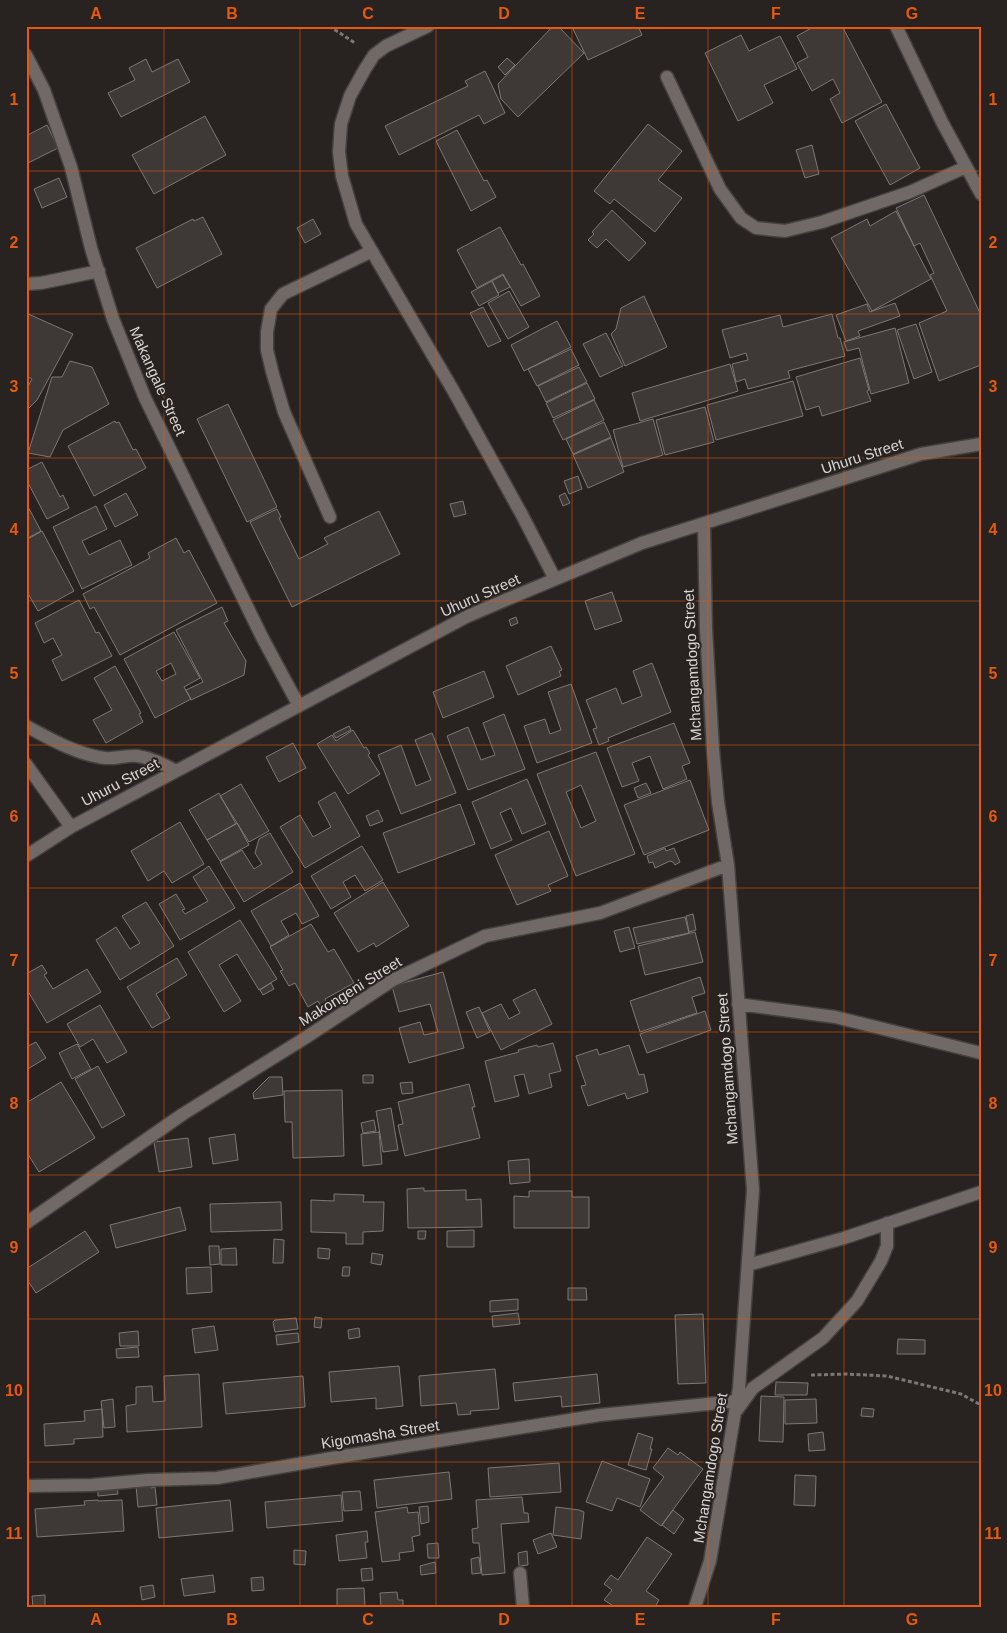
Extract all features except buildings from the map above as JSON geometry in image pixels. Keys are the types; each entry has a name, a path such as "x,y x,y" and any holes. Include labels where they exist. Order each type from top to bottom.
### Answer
{"street":[{"path":"428,26 386,46 374,55 365,69 350,96 342,124 339,152 342,176 356,224 458,398 555,580"},
{"path":"896,26 942,122 981,194"},
{"name":"Makangale Street","path":"26,54 44,90 71,168 91,248 113,319 146,398 262,637 299,706"},
{"path":"667,77 720,189 741,218 756,228 785,231 822,222 910,192 966,167"},
{"path":"330,516 284,412 267,350 268,332 272,309 283,294 372,251"},
{"path":"26,284 41,283 99,271"},
{"name":"Uhuru Street","path":"26,856 71,827 468,616 642,543 921,454 981,444"},
{"name":"Mchangamdogo Street","path":"695,1607 710,1562 740,1388 753,1190 728,865 718,802 713,750 706,629 704,524"},
{"path":"26,726 51,740 84,752 105,758 136,756 159,761 176,771"},
{"path":"26,764 71,827"},
{"name":"Makongeni Street","path":"26,1223 184,1114 393,980 485,936 600,913 728,865"},
{"path":"738,1004 835,1017 981,1053"},
{"path":"748,1265 844,1238 981,1192"},
{"path":"736,1407 753,1388 823,1338 857,1301 888,1246 887,1223"},
{"name":"Kigomasha Street","path":"26,1486 92,1485 148,1480 217,1478 600,1415 736,1407"},
{"path":"520,1573 523,1607"}],"path":[{"path":"329,26 374,55"},
{"path":"808,1375 887,1376 961,1394 981,1405"}]}
